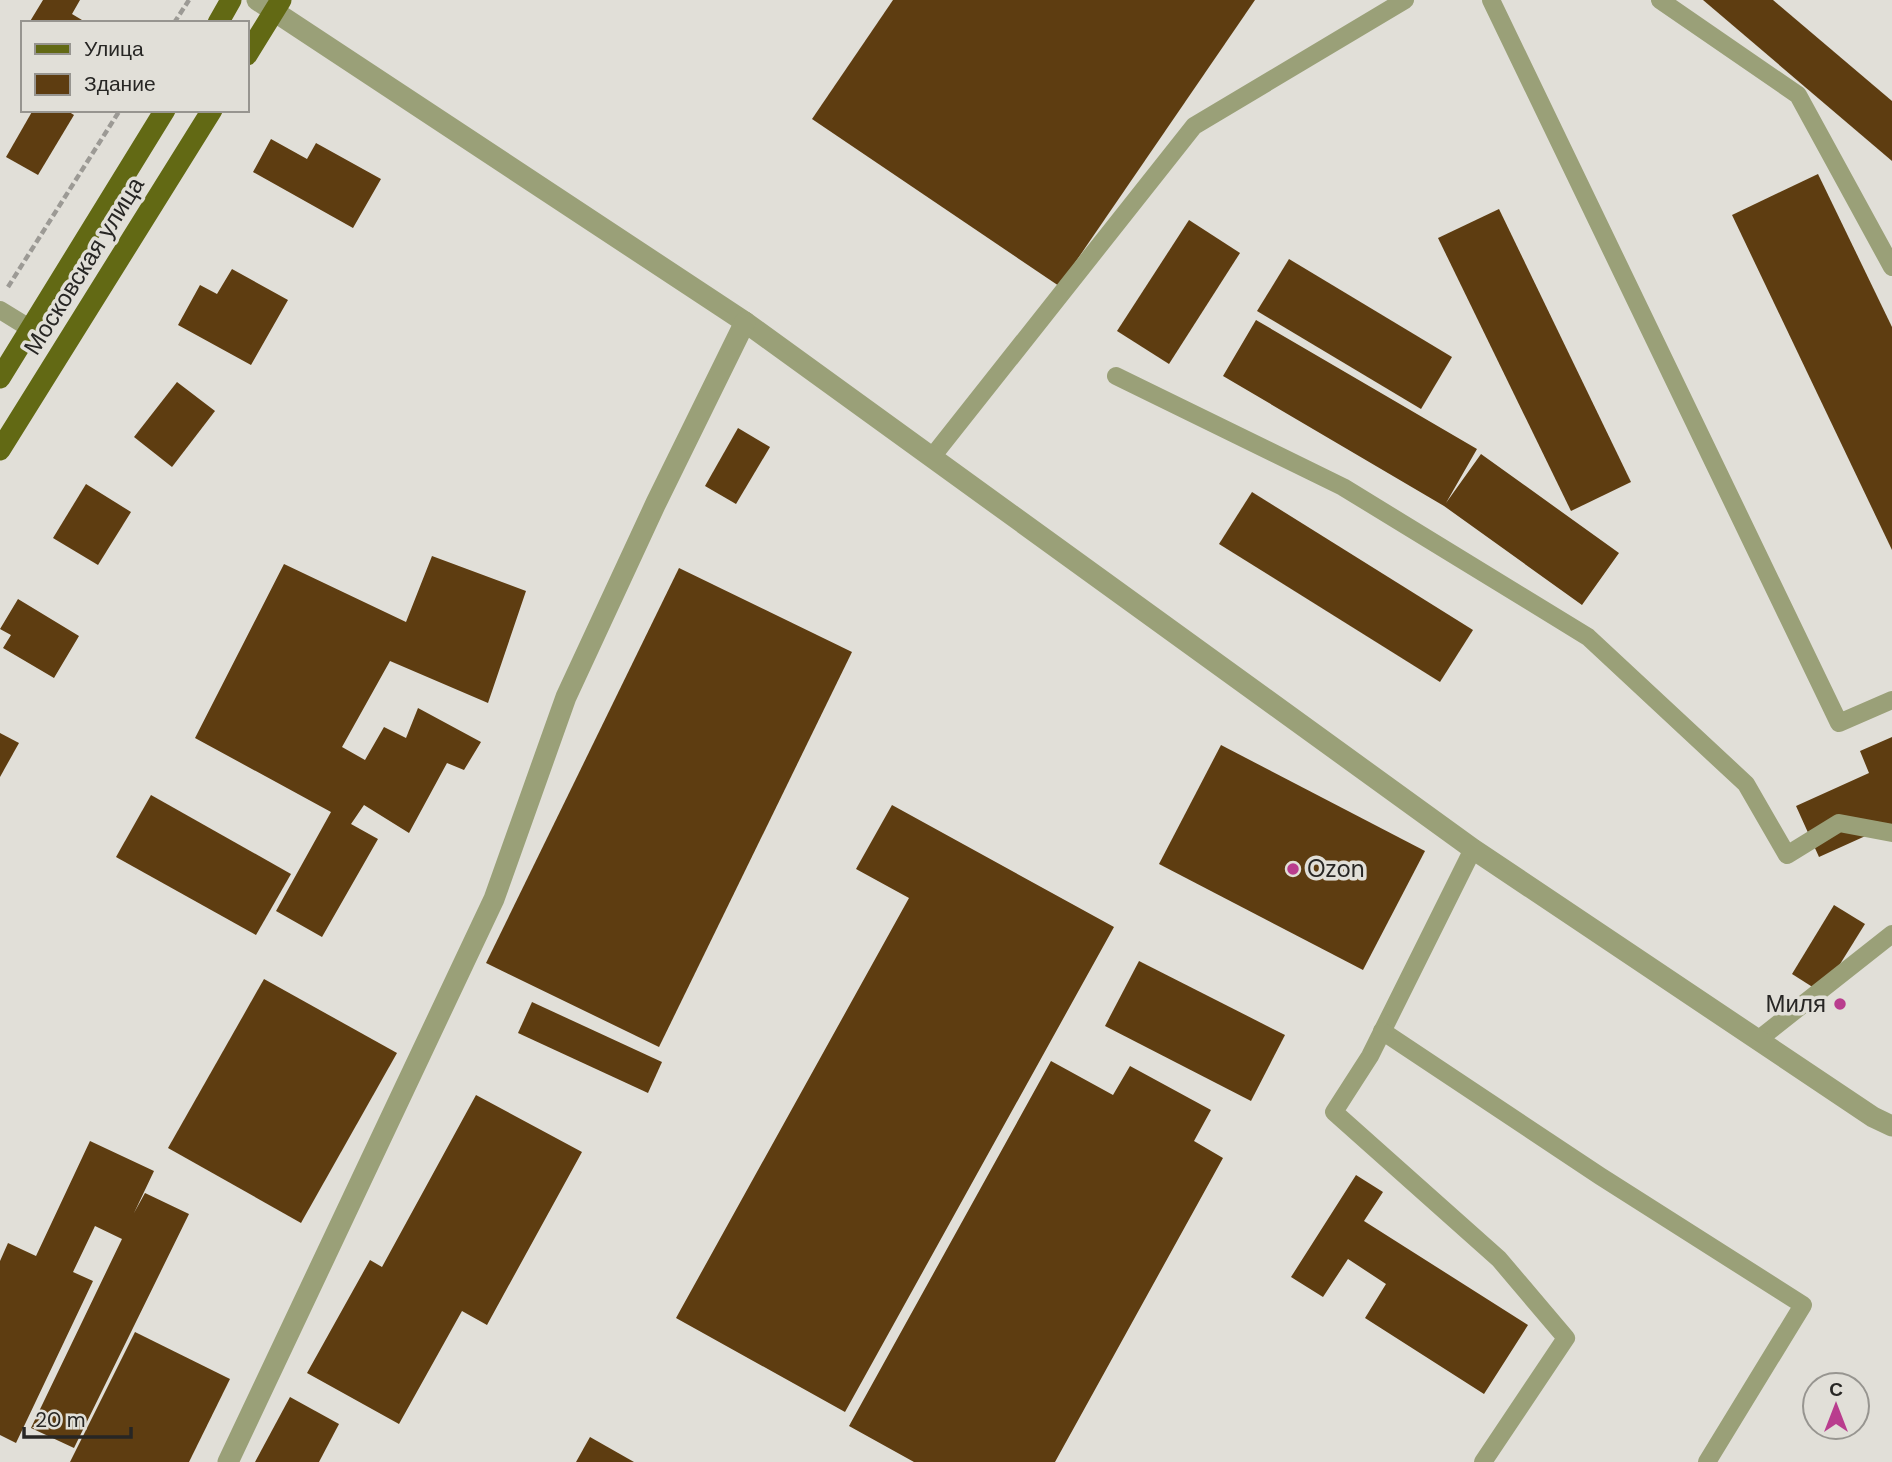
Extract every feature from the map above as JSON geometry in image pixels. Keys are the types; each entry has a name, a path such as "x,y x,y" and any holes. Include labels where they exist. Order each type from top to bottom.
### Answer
{"main road":[{"path":"219,21 231,0"},
{"path":"248,53 271,4"},
{"name":"Московская улица","path":"0,378 164,112"},
{"name":"Московская улица","path":"0,450 211,112"}],"street":[{"path":"271,4 744,321 1473,849 1874,1117 1892,1126"},
{"path":"228,1462 494,899 566,697 744,321"}],"lane":[{"path":"932,457 1194,126 1405,0"},
{"path":"1491,0 1839,723 1892,700"},
{"path":"1660,0 1798,95 1892,267"},
{"path":"0,310 31,329"},
{"path":"1116,376 1343,487 1588,636 1746,784 1787,855 1839,823 1892,833"},
{"path":"1473,849 1370,1056 1334,1112 1499,1259 1566,1338 1483,1462"},
{"path":"1759,1040 1892,934"},
{"path":"1382,1031 1600,1176 1803,1305 1707,1462"}],"path":[{"path":"175,21 189,0"},
{"path":"7,288 119,112"}],"building":[{"path":"43,0 80,0 72,14 84,21 30,21"},
{"path":"893,0 1255,0 1059,286 812,119"},
{"path":"1703,0 1773,0 1892,101 1892,161"},
{"path":"32,112 69,112 74,115 38,175 6,157"},
{"path":"271,139 307,159 316,143 381,179 353,228 253,172"},
{"path":"1818,174 1892,327 1892,550 1732,215"},
{"path":"1499,209 1631,482 1571,511 1438,238"},
{"path":"1189,220 1240,253 1169,364 1117,331"},
{"path":"1289,259 1452,357 1421,409 1257,311"},
{"path":"232,269 288,300 251,365 178,325 200,285 217,294"},
{"path":"1256,320 1477,449 1446,503 1481,454 1619,553 1582,605 1444,506 1223,376"},
{"path":"177,382 215,411 172,467 134,437"},
{"path":"738,428 770,447 736,504 705,486"},
{"path":"86,484 131,512 98,565 53,538"},
{"path":"1252,492 1473,630 1440,682 1219,544"},
{"path":"432,556 526,591 488,703 390,661 342,747 365,760 384,727 406,738 418,708 481,742 464,770 447,763 409,833 364,805 351,824 378,839 322,937 276,911 331,812 195,738 284,564 406,622"},
{"path":"679,568 852,652 659,1047 486,963"},
{"path":"18,599 79,636 54,678 3,648 11,635 0,629"},
{"path":"0,733 19,743 0,777"},
{"path":"1892,737 1892,824 1819,857 1796,806 1869,773 1860,751"},
{"path":"1221,745 1425,851 1363,970 1159,864"},
{"path":"151,795 291,874 256,935 116,857"},
{"path":"892,805 1114,927 845,1412 676,1318 909,898 856,869"},
{"path":"1834,905 1865,924 1822,993 1792,974"},
{"path":"1139,961 1285,1035 1251,1101 1105,1026"},
{"path":"264,979 397,1053 301,1223 168,1148"},
{"path":"532,1002 662,1062 648,1093 518,1033"},
{"path":"1051,1061 1113,1095 1130,1066 1211,1110 1194,1141 1223,1158 1055,1462 914,1462 849,1426"},
{"path":"476,1095 582,1152 487,1325 462,1311 399,1424 307,1373 370,1260 382,1267"},
{"path":"90,1141 154,1171 134,1213 145,1193 189,1214 74,1448 31,1428 122,1239 95,1226 73,1272 93,1281 16,1443 0,1435 0,1261 8,1243 36,1256"},
{"path":"1356,1175 1383,1192 1364,1221 1528,1325 1484,1394 1365,1318 1386,1284 1348,1259 1323,1297 1291,1277"},
{"path":"135,1332 230,1379 189,1462 70,1462"},
{"path":"290,1397 339,1424 319,1462 255,1462"},
{"path":"590,1437 634,1462 576,1462"}],"place":[{"name":"Ozon","path":"1293,869"},
{"name":"Миля","path":"1840,1004"}]}
